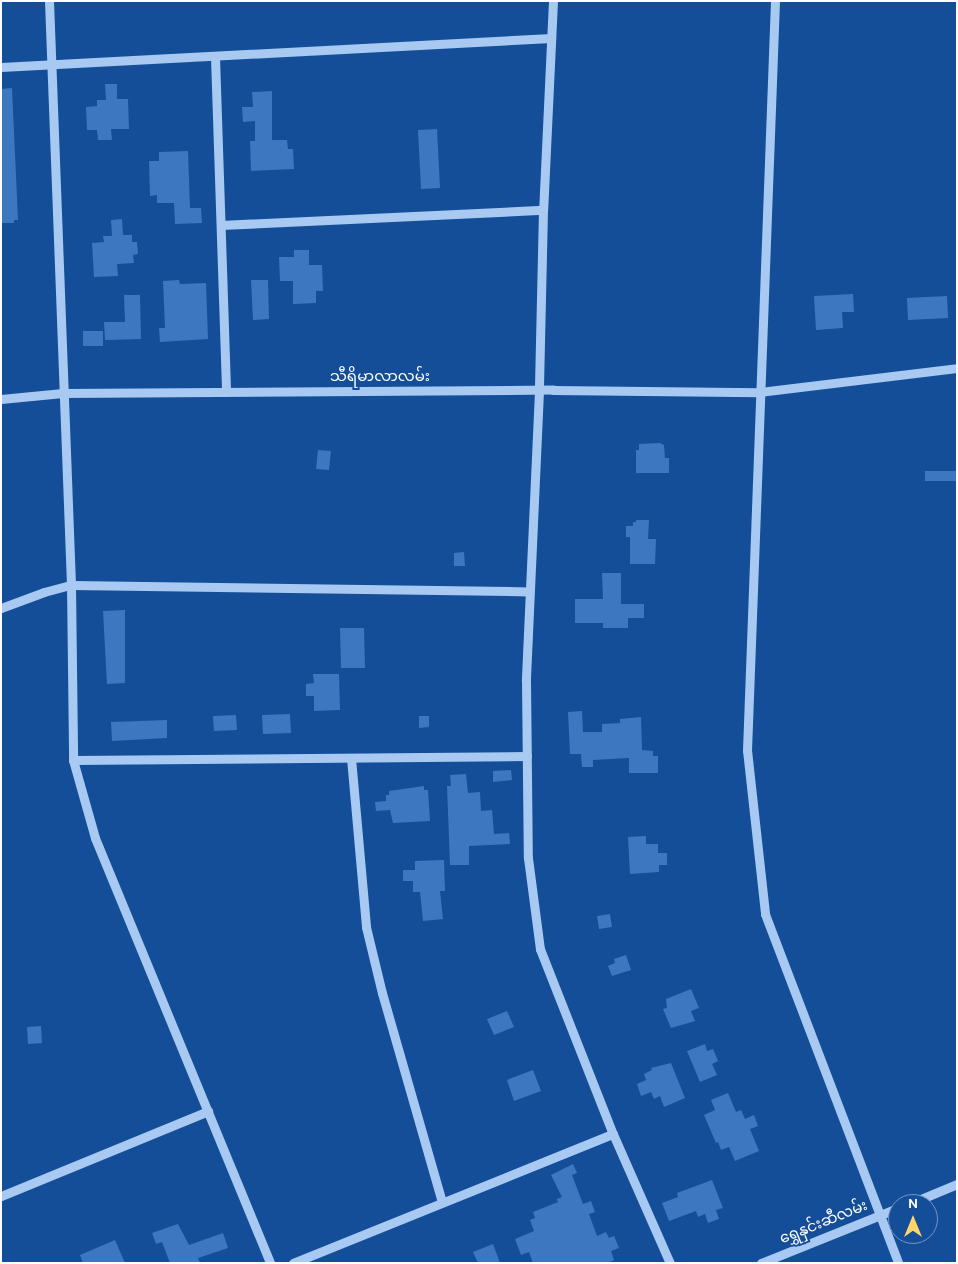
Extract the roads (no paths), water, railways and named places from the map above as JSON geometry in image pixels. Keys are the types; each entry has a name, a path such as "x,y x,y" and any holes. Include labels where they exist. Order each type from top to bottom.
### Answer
{"street":[{"path":"49,1 71,585 72,760 95,838 270,1263"},
{"path":"553,1 543,210 539,391 526,680 528,858 540,948 613,1134 670,1263"},
{"path":"775,1 747,750 765,914 898,1263"},
{"path":"1,67 551,38"},
{"path":"215,57 226,392"},
{"path":"221,225 543,210"},
{"name":"သီရိမာလာလမ်း","path":"1,399 63,394 226,392 759,392 957,368"},
{"path":"1,608 44,592 71,585 529,591"},
{"path":"72,760 527,756"},
{"path":"351,758 366,927 382,993 442,1202"},
{"path":"1,1196 208,1111"},
{"path":"292,1263 613,1134"},
{"path":"933,1194 957,1184"},
{"name":"ရွှေနှင်းဆီလမ်း","path":"761,1263 888,1212"}]}
